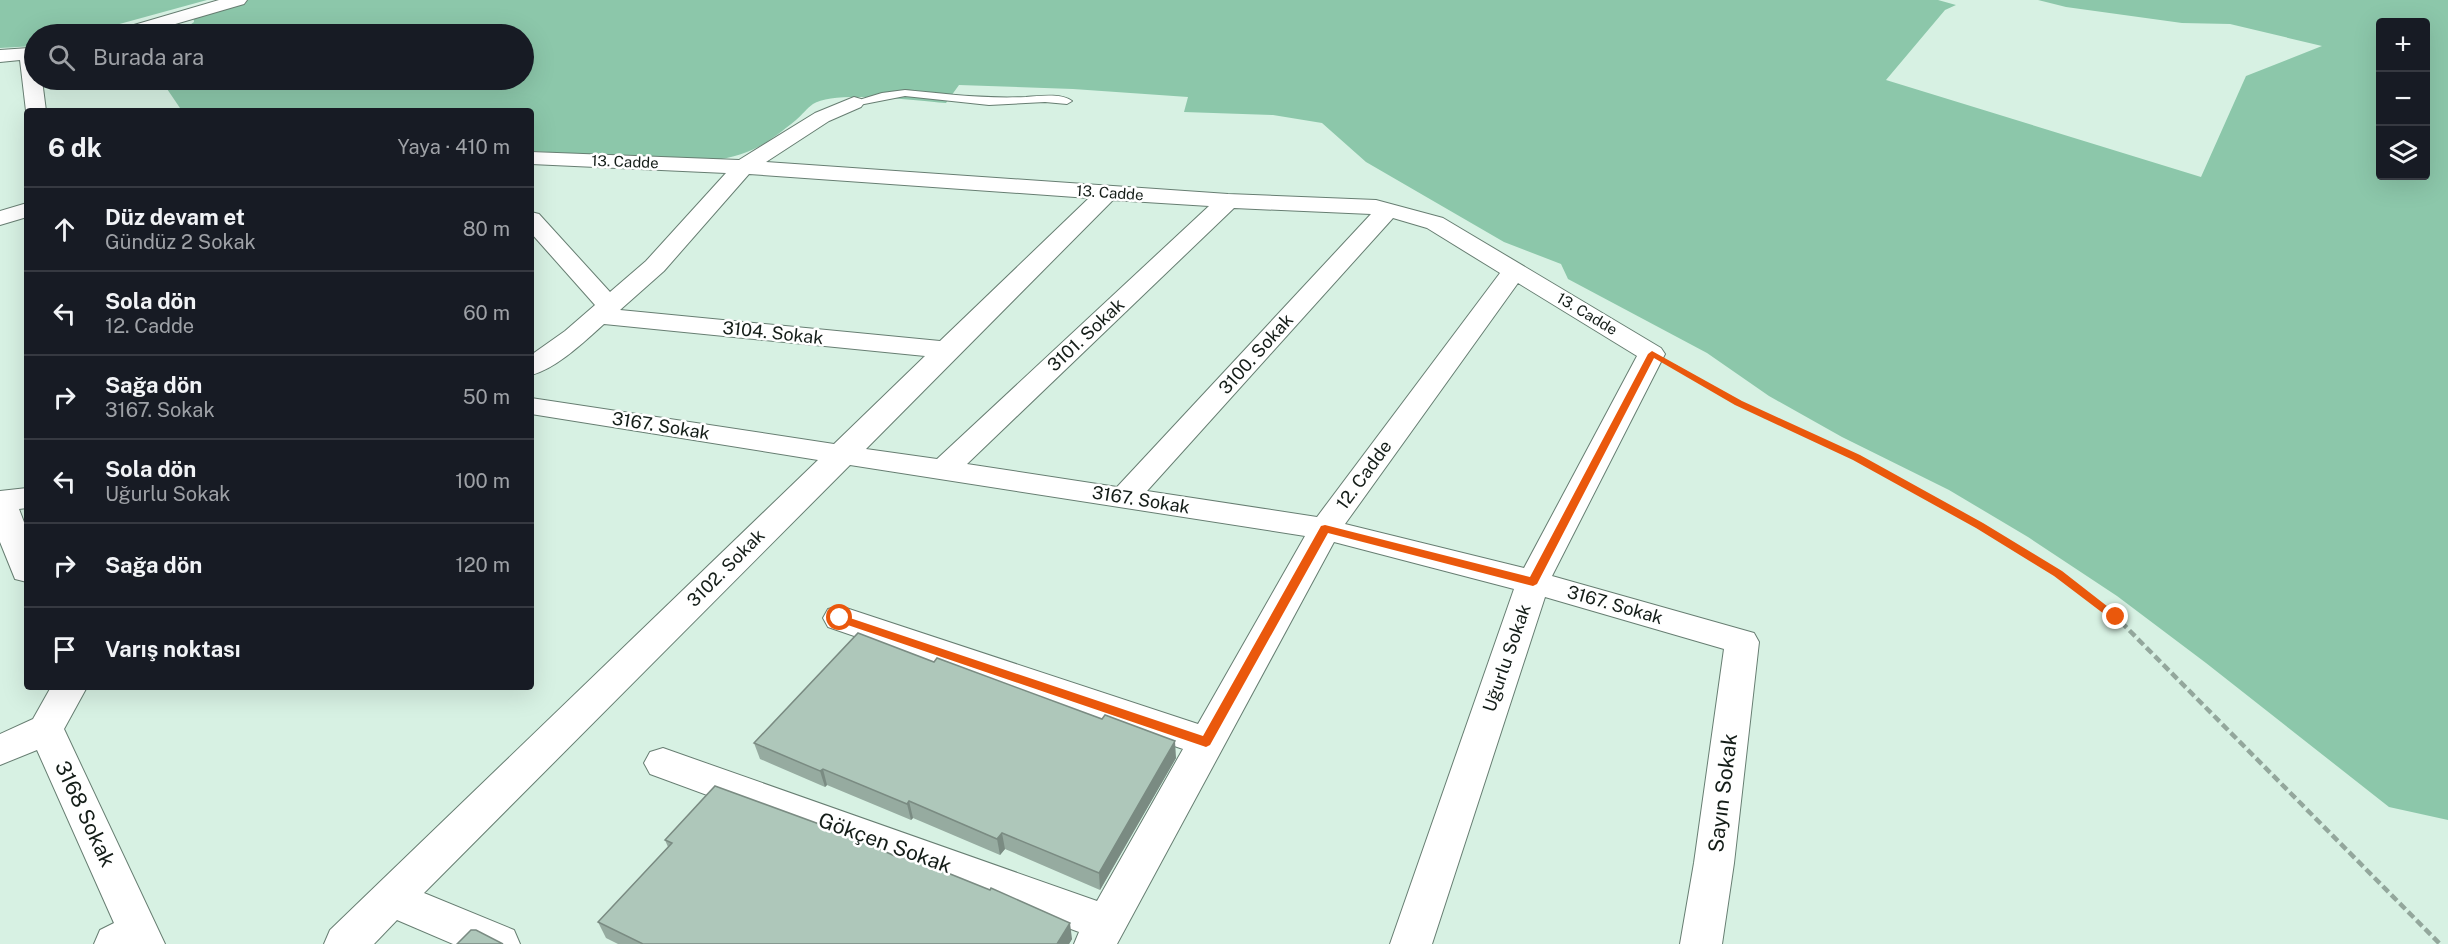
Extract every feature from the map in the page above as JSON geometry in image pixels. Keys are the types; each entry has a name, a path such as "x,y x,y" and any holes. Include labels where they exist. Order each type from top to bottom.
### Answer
{"street":[{"path":"157,24 238,0"},
{"path":"0,56 24,54"},
{"path":"35,90 36,108"},
{"path":"534,366 655,266 743,167 822,117 854,103"},
{"name":"13. Cadde","path":"534,158 743,167 1387,210 1435,223 1652,354"},
{"name":"3102. Sokak","path":"345,944 1108,192"},
{"name":"3101. Sokak","path":"943,470 1228,201"},
{"name":"3100. Sokak","path":"1124,498 1387,210"},
{"path":"0,218 24,211"},
{"path":"534,223 603,311"},
{"name":"12. Cadde","path":"1101,933 1325,528 1514,271"},
{"name":"3104. Sokak","path":"603,311 947,350"},
{"name":"Uğurlu Sokak","path":"1411,944 1533,582 1652,354"},
{"name":"3167. Sokak","path":"534,406 1325,528 1533,582 1742,642"},
{"path":"24,498 0,501 7,539 24,566"},
{"path":"840,618 1206,742"},
{"name":"Sayın Sokak","path":"1701,944 1714,863 1742,642"},
{"path":"0,750 46,729 67,690"},
{"name":"3168 Sokak","path":"46,729 133,940"},
{"name":"Gökçen Sokak","path":"663,763 1101,933"},
{"path":"392,898 499,944"}],"lane":[{"path":"854,103 905,93 982,102 1045,99 1066,102"}],"path":[{"path":"1652,354 1738,403 1856,458 1979,525 2058,574 2116,617 2440,944"}],"green space":[{"path":"0,0 207,0 119,24 24,24 24,47 0,48"},
{"path":"231,0 1938,0 1956,5 1945,10 1886,80 2201,177 2246,76 2322,46 2230,24 2182,23 2066,7 2038,0 2448,0 2448,820 2389,807 2117,596 2028,537 1949,490 1842,437 1769,396 1707,353 1568,279 1561,264 1504,242 1366,162 1322,123 1273,115 1184,112 1188,97 1073,89 959,85 946,103 857,97 824,100 813,104 785,129 757,148 736,156 710,161 534,151 534,108 180,108 168,90 534,90 534,24 191,24 194,22 193,13"}],"building":[{"path":"858,633 934,662 937,658 1102,719 1105,715 1175,741 1099,873 1002,833 997,839 909,801 907,804 754,743"},
{"path":"715,786 841,832 895,856 898,853 990,890 991,888 1070,923 1057,944 643,944 598,922 672,843 665,840"},
{"path":"471,930 476,930 503,944 457,944"}],"route":[{"path":"840,618 1206,742 1325,528 1533,582 1652,354 1738,403 1856,458 1979,525 2058,574 2116,617"}]}
